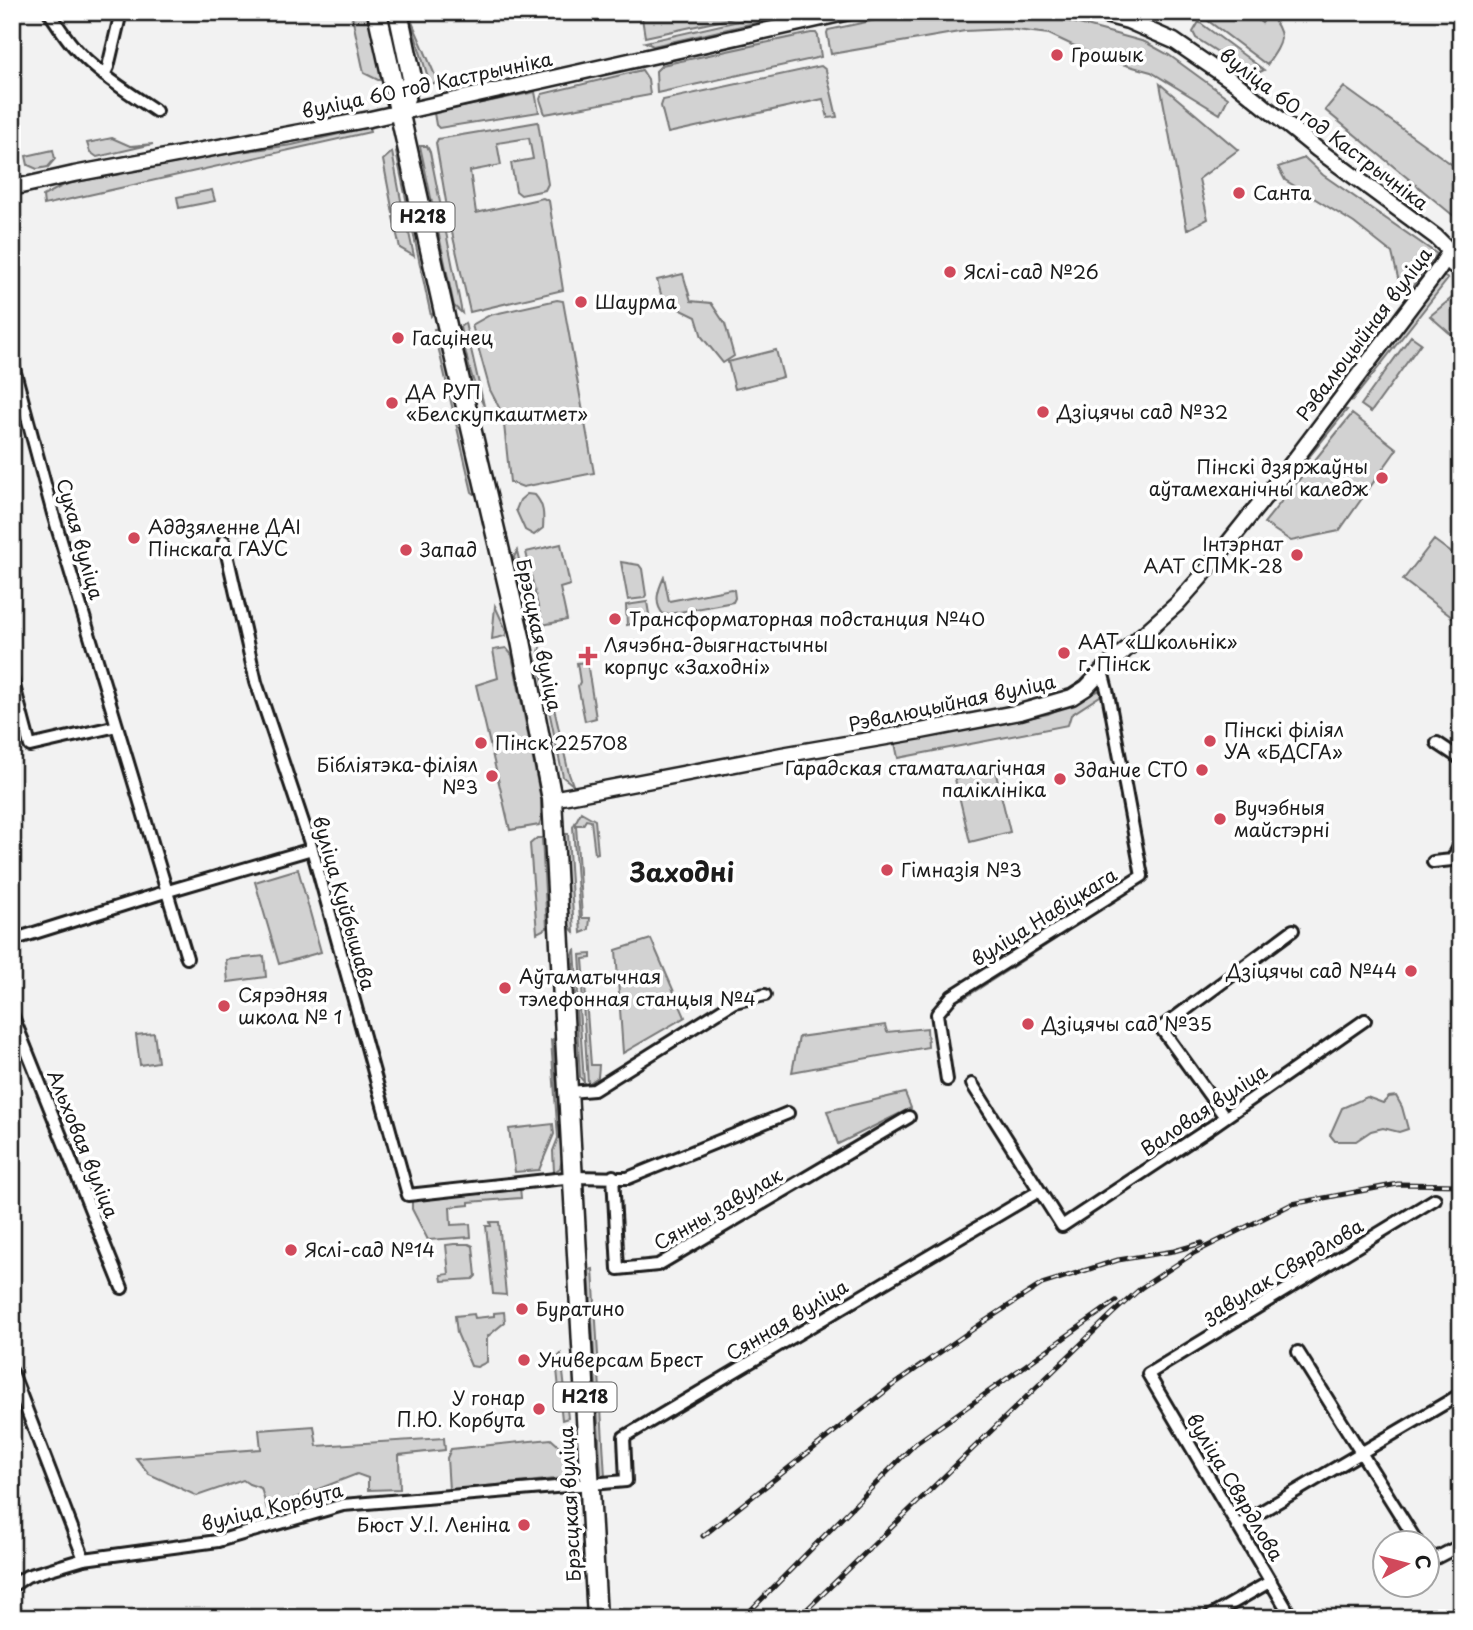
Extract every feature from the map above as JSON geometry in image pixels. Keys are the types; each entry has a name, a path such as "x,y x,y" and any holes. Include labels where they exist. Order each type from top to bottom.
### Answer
{"main road":[{"name":"Брэсцкая вуліца","path":"377,12 521,641 552,799 597,1618"},
{"path":"398,12 412,78 400,112"}],"street":[{"path":"49,12 74,47 104,75 156,111"},
{"path":"104,75 121,12"},
{"name":"вуліца 60 год Кастрычніка","path":"12,188 400,112 849,12"},
{"name":"вуліца 60 год Кастрычніка","path":"1093,12 1128,21 1184,48 1238,85 1317,149 1455,251 1453,264 1461,271"},
{"name":"Рэвалюцыйная вуліца","path":"552,799 1020,712 1072,697 1086,688 1177,604 1201,578 1455,251"},
{"name":"Сухая вуліца","path":"12,361 53,514 187,958"},
{"name":"вуліца Куйбышава","path":"224,541 256,682 312,849 408,1195 574,1177"},
{"name":"вуліца Навіцкага","path":"947,1080 936,1014 952,996 1142,876 1102,671"},
{"path":"12,677 30,746 117,726"},
{"path":"1437,743 1461,759"},
{"path":"1433,862 1452,860 1461,843"},
{"path":"12,940 312,849"},
{"path":"1225,1117 1161,1028 1293,930"},
{"path":"569,1092 594,1090 734,1002 765,995"},
{"name":"Альховая вуліца","path":"12,1014 122,1288"},
{"name":"Валовая вуліца","path":"1039,1191 1062,1226 1365,1020"},
{"path":"972,1084 1039,1191"},
{"path":"574,1177 628,1178 788,1113"},
{"name":"Сянны завулак","path":"613,1176 618,1269 658,1265 909,1117"},
{"name":"Сянная вуліца","path":"589,1485 626,1481 624,1437 1039,1191"},
{"name":"завулак Свярдлова","path":"1149,1374 1435,1199"},
{"path":"1298,1352 1408,1528"},
{"path":"12,1372 84,1559"},
{"name":"вуліца Свярдлова","path":"1149,1374 1292,1618"},
{"path":"1237,1526 1461,1394"},
{"name":"вуліца Корбута","path":"12,1586 27,1576 84,1559 218,1541 343,1505 589,1485"},
{"path":"1442,1552 1461,1545"},
{"path":"1207,1618 1271,1581"}],"shaded area":[{"path":"351,12 370,12 385,80 378,80 364,73"},
{"path":"410,12 438,82 430,84"},
{"path":"670,12 761,12 645,37 642,18"},
{"path":"779,12 803,12 653,46 645,42"},
{"path":"914,12 1030,12 1145,42 1169,55 1228,98 1220,114 1151,72 1100,58 1049,34 1008,29 965,31 831,54 828,30"},
{"path":"1207,12 1247,12 1262,23 1269,14 1279,28 1281,40 1267,65 1203,17"},
{"path":"1199,22 1264,70 1254,75 1196,38 1193,32"},
{"path":"811,33 818,36 821,57 657,93 656,71 662,65"},
{"path":"821,66 826,70 837,117 828,118 823,99 668,133 661,106 663,100"},
{"path":"642,70 648,79 650,95 545,114 540,99 542,94"},
{"path":"1160,84 1238,150 1199,179 1208,219 1187,230"},
{"path":"1344,87 1461,171 1461,222 1325,110"},
{"path":"535,92 539,112 439,128 436,125 434,113"},
{"path":"538,122 548,184 545,190 521,195 516,191 511,163 533,159 529,138 497,143 501,165 470,171 476,213 543,198 549,201 563,290 470,312 449,219 436,143 438,139"},
{"path":"369,127 370,132 44,205 43,196 66,184 218,155 292,145"},
{"path":"112,138 130,146 153,144 97,157 90,152 87,143"},
{"path":"420,146 427,146 430,152 462,313 454,306"},
{"path":"398,147 434,312 431,316 396,152"},
{"path":"53,150 55,159 48,167 37,169 28,165 26,156"},
{"path":"392,152 403,211 393,213 383,160"},
{"path":"1305,158 1323,175 1437,254 1409,291 1399,282 1392,253 1354,223 1285,180 1278,167"},
{"path":"212,190 215,201 179,208 177,197"},
{"path":"405,215 414,256 400,248 393,217"},
{"path":"683,274 691,301 711,303 725,324 734,356 723,363 702,337 696,317 663,301 657,280"},
{"path":"1443,276 1448,279 1352,401 1350,394"},
{"path":"1461,293 1461,343 1430,316"},
{"path":"557,300 563,301 594,473 523,487 510,482 503,415 490,390 472,325 490,315"},
{"path":"465,323 484,406 464,348 460,327"},
{"path":"439,328 480,498 472,492 434,329"},
{"path":"1411,336 1421,343 1371,412 1361,405"},
{"path":"776,350 783,377 735,389 728,362"},
{"path":"1337,410 1347,410 1283,489 1294,467"},
{"path":"1352,414 1397,449 1339,531 1291,541 1264,523"},
{"path":"527,494 535,495 543,510 543,528 534,535 525,530 516,510 520,500"},
{"path":"1434,540 1461,560 1461,624 1403,580"},
{"path":"561,544 570,585 560,588 567,620 542,625 526,552"},
{"path":"517,551 536,632 530,626 514,557"},
{"path":"621,562 639,565 642,569 646,595 644,598 628,600"},
{"path":"664,577 669,601 731,589 734,590 735,598 733,602 664,615 659,606 658,592"},
{"path":"647,602 650,620 627,625 626,605"},
{"path":"495,606 507,632 505,636 492,639"},
{"path":"540,647 573,785 563,777 538,658"},
{"path":"506,648 512,655 541,799 539,825 510,830 476,685 498,678 493,650"},
{"path":"587,662 596,718 585,721 578,686 580,682 577,663"},
{"path":"1100,690 1103,694 1071,715 1068,725 898,758 895,743 1048,714"},
{"path":"995,770 1010,832 970,842 955,779"},
{"path":"581,812 595,820 598,853 595,854 591,821 586,820 583,825 576,825 582,918 590,918 589,929 581,933 573,827"},
{"path":"563,834 568,834 574,932 569,926"},
{"path":"537,838 542,838 547,928 537,933 530,844"},
{"path":"298,869 321,952 279,964 255,882"},
{"path":"1063,931 1065,933 963,999 957,997"},
{"path":"651,939 685,1017 623,1053 616,950"},
{"path":"575,949 584,1082 580,1077 573,955"},
{"path":"591,954 591,958 583,959 591,1065 599,1065 598,1077 588,1084 580,955"},
{"path":"264,956 266,977 228,982 226,960"},
{"path":"885,1025 887,1032 927,1028 928,1047 792,1072 799,1037"},
{"path":"154,1033 158,1062 140,1065 136,1035"},
{"path":"553,1039 562,1160 560,1168 554,1172 553,1151 558,1138"},
{"path":"905,1093 911,1108 838,1144 827,1111"},
{"path":"1396,1096 1408,1129 1399,1132 1383,1128 1371,1131 1356,1141 1335,1141 1330,1135 1342,1108 1367,1097 1383,1103 1389,1097"},
{"path":"553,1124 554,1134 539,1170 515,1172 509,1129"},
{"path":"520,1187 521,1198 469,1202 469,1205 450,1207 451,1225 470,1224 471,1237 428,1240 412,1209 412,1199"},
{"path":"490,1222 499,1222 506,1295 493,1294 486,1226 491,1226"},
{"path":"446,1245 473,1246 476,1276 473,1279 442,1281 441,1275 449,1274"},
{"path":"593,1269 605,1477 601,1474 589,1270"},
{"path":"504,1312 505,1322 487,1337 487,1362 477,1367 471,1366 457,1333 455,1316 474,1314 475,1318"},
{"path":"561,1354 568,1418 562,1420 556,1359"},
{"path":"314,1426 317,1446 444,1438 445,1450 399,1455 400,1489 368,1490 368,1478 357,1474 267,1509 261,1488 243,1480 197,1496 149,1474 136,1458 261,1449 259,1430"},
{"path":"551,1439 569,1455 570,1473 565,1478 449,1490 447,1458 451,1449"}],"railway":[{"path":"798,1618 1112,1314 1141,1288 1194,1253 1292,1204 1398,1184 1461,1185"},
{"path":"703,1536 893,1385 1042,1284 1118,1260 1174,1251 1202,1243"},
{"path":"743,1618 915,1444 1116,1301"}],"place":[{"name":"Грошык","path":"1057,55"},
{"name":"Санта","path":"1239,193"},
{"name":"Яслі-сад №26","path":"950,272"},
{"name":"Шаурма","path":"581,302"},
{"name":"Гасцінец","path":"398,338"},
{"name":"ДА РУП «Белскупкаштмет»","path":"392,403"},
{"name":"Дзіцячы сад №32","path":"1043,412"},
{"name":"Пінскі дзяржаўны аўтамеханічны каледж","path":"1382,478"},
{"name":"Аддзяленне ДАІ Пінскага ГАУС","path":"134,538"},
{"name":"Запад","path":"406,550"},
{"name":"Інтэрнат ААТ СПМК-28","path":"1297,555"},
{"name":"Трансформаторная подстанция №40","path":"615,619"},
{"name":"ААТ «Школьнік» г. Пінск","path":"1064,653"},
{"name":"Лячэбна-дыягнастычны корпус «Заходні»","path":"588,656"},
{"name":"Пінскі філіял УА «БДСГА»","path":"1210,741"},
{"name":"Пінск 225708","path":"481,743"},
{"name":"Здание СТО","path":"1202,770"},
{"name":"Бібліятэка-філіял №3","path":"492,776"},
{"name":"Гарадская стаматалагічная паліклініка","path":"1060,779"},
{"name":"Вучэбныя майстэрні","path":"1220,819"},
{"name":"Гімназія №3","path":"887,870"},
{"name":"Дзіцячы сад №44","path":"1411,971"},
{"name":"Аўтаматычная тэлефонная станцыя №4","path":"505,988"},
{"name":"Сярэдняя школа № 1","path":"224,1006"},
{"name":"Дзіцячы сад №35","path":"1028,1024"},
{"name":"Яслі-сад №14","path":"291,1250"},
{"name":"Буратино","path":"522,1309"},
{"name":"Универсам Брест","path":"524,1360"},
{"name":"У гонар П.Ю. Корбута","path":"539,1409"},
{"name":"Бюст У.І. Леніна","path":"524,1525"}],"district":[{"name":"Заходні","path":"682,873"}]}
